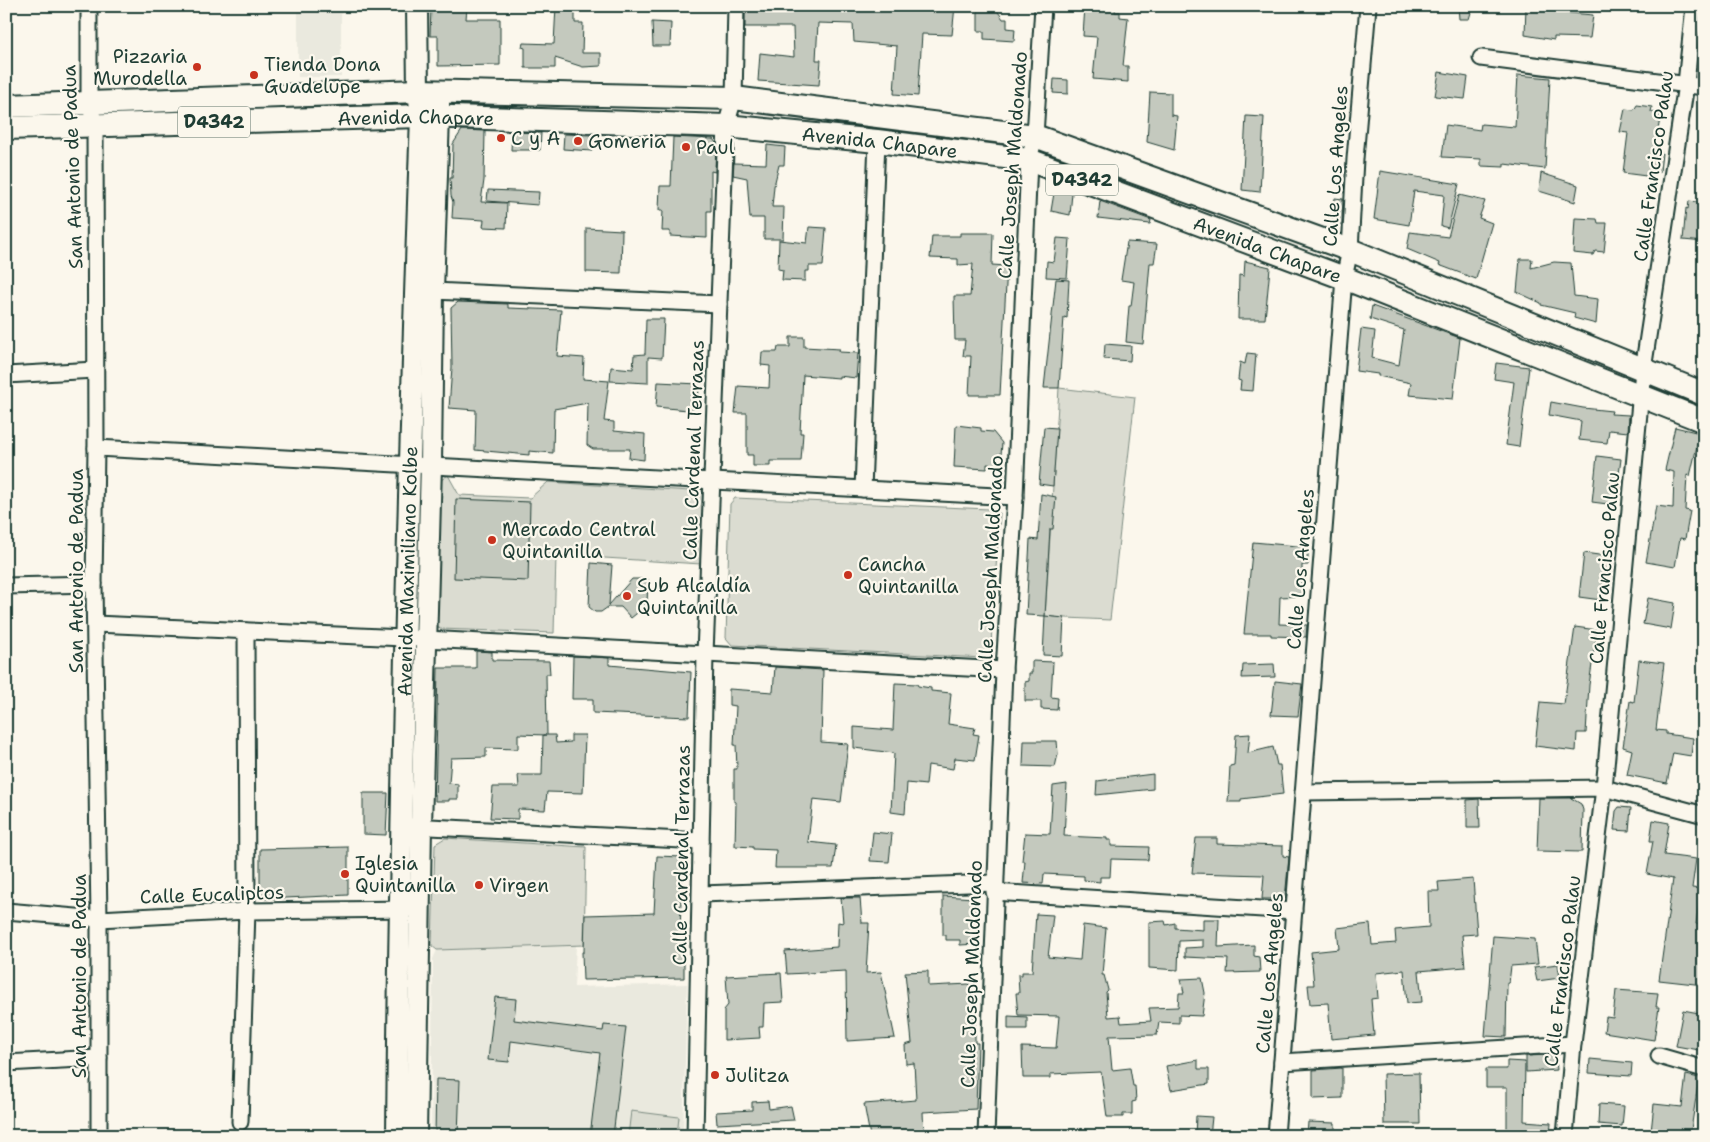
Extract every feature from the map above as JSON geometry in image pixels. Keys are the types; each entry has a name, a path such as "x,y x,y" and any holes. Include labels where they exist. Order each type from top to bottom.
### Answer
{"main road":[{"name":"Avenida Maximiliano Kolbe","path":"397,1136 400,909 411,826 426,639 431,466 433,292 430,116 429,92 417,6"},
{"name":"Avenida Chapare","path":"6,106 429,92 734,98 1036,136 1350,250 1704,394"},
{"name":"Avenida Chapare","path":"6,128 430,116 726,126 877,141 1029,160 1344,278 1704,421"},
{"name":"Avenida Maximiliano Kolbe","path":"416,1136 420,910 411,826 406,638 409,465 430,116"}],"street":[{"name":"San Antonio de Padua","path":"89,6 89,103 95,125 96,448 94,584 99,919 99,1136"},
{"name":"Calle Cardenal Terrazas","path":"695,1136 705,654 726,126 734,98 736,6"},
{"name":"Calle Joseph Maldonado","path":"986,1136 994,887 1004,670 1015,497 1029,160 1036,136 1043,6"},
{"name":"Calle Los Angeles","path":"1276,1136 1344,278 1350,250 1355,159 1368,6"},
{"name":"Calle Francisco Palau","path":"1565,1136 1573,1044 1604,788 1640,396 1686,84 1694,6"},
{"path":"1481,58 1704,87"},
{"path":"863,489 877,141"},
{"path":"433,292 719,304"},
{"path":"6,374 95,370"},
{"path":"96,448 1015,497"},
{"path":"6,586 94,584"},
{"path":"95,624 426,639 1004,670"},
{"path":"240,1122 247,911 246,631"},
{"path":"1303,792 1604,788 1704,815"},
{"path":"411,826 701,841"},
{"path":"700,894 994,887 1294,911"},
{"name":"Calle Eucaliptos","path":"6,911 99,919 247,911 420,910"},
{"path":"1282,1062 1573,1044"},
{"path":"1659,1056 1704,1068"},
{"path":"6,1063 99,1058"}],"shaded area":[{"path":"298,6 341,6 341,77 298,77"},
{"path":"1059,388 1135,397 1110,620 1045,617"},
{"path":"448,475 459,495 530,498 548,482 706,492 701,564 556,555 554,633 440,629 431,619 437,483"},
{"path":"735,498 989,509 991,513 1000,513 996,568 994,569 991,650 983,658 732,645 726,638 730,504"},
{"path":"445,838 586,847 584,945 437,950 432,946 435,844"},
{"path":"576,945 574,987 687,984 683,1136 431,1136 433,959 437,950"},
{"path":"631,1111 679,1117 677,1136 628,1136"}],"building":[{"path":"431,6 467,6 466,19 500,19 500,65 438,66 438,36 430,36"},
{"path":"556,6 575,6 575,23 583,23 582,53 601,53 601,66 583,67 555,58 555,68 525,68 525,48 522,47 523,43 554,44"},
{"path":"758,6 955,6 952,35 922,34 918,96 894,94 897,46 854,42 853,24 818,23 816,60 821,60 819,85 758,81 760,53 794,57 793,27 745,27 745,10 758,9"},
{"path":"978,6 994,6 1003,19 1007,19 1007,28 1015,29 1014,41 984,39 984,31 978,31"},
{"path":"1085,6 1116,6 1115,12 1120,12 1120,17 1128,18 1123,66 1128,66 1128,82 1093,79 1097,37 1083,36"},
{"path":"1458,6 1473,6 1469,19 1459,19"},
{"path":"1526,6 1558,6 1558,12 1593,15 1590,38 1554,37 1554,40 1525,35"},
{"path":"652,22 671,23 670,46 653,46"},
{"path":"1439,72 1468,77 1465,99 1435,96"},
{"path":"1518,75 1550,78 1545,169 1504,164 1504,167 1481,166 1481,159 1442,157 1446,125 1480,130 1481,124 1515,127"},
{"path":"1054,79 1068,80 1068,94 1053,93"},
{"path":"1150,92 1171,93 1171,115 1177,116 1174,150 1147,142"},
{"path":"1637,105 1652,107 1651,112 1661,113 1654,152 1662,153 1660,172 1654,171 1654,177 1623,173 1628,133 1620,132 1625,109 1634,110"},
{"path":"1246,116 1264,117 1260,192 1242,190"},
{"path":"462,130 485,131 484,180 481,202 507,203 506,228 483,227 484,220 452,218 453,202 450,178 452,178 453,144"},
{"path":"512,132 541,133 540,150 511,150"},
{"path":"564,134 593,135 592,151 563,149"},
{"path":"673,137 713,139 716,143 715,172 711,171 711,211 707,211 707,238 670,236 670,231 662,231 663,210 659,210 660,186 671,186"},
{"path":"767,145 785,147 784,165 779,165 772,207 784,207 783,239 764,239 764,218 750,218 747,178 733,175 734,163 766,164"},
{"path":"1380,171 1459,184 1448,228 1441,226 1444,195 1414,191 1409,225 1374,219"},
{"path":"1541,173 1578,185 1575,202 1539,191"},
{"path":"1060,189 1072,193 1070,215 1051,211 1054,193"},
{"path":"488,190 539,192 538,205 487,201"},
{"path":"1459,195 1485,201 1479,218 1492,223 1476,279 1439,265 1440,263 1407,249 1410,232 1448,237"},
{"path":"1335,198 1343,199 1342,225 1332,224"},
{"path":"1100,201 1151,220 1150,224 1098,218"},
{"path":"1689,201 1704,203 1704,242 1683,240 1686,208 1688,209"},
{"path":"1575,218 1597,219 1598,223 1607,223 1604,252 1595,251 1593,255 1573,253"},
{"path":"809,227 826,228 823,266 809,266 809,271 805,271 805,281 782,280 783,270 778,269 779,240 807,243"},
{"path":"586,228 622,230 621,273 586,272"},
{"path":"960,233 993,233 992,265 1007,266 1000,395 969,395 971,356 963,356 965,340 955,340 954,296 970,296 973,264 958,265 958,259 930,258 932,236 960,236"},
{"path":"1057,238 1070,239 1067,278 1046,277 1047,261 1054,262"},
{"path":"1127,242 1157,244 1154,263 1150,263 1143,344 1126,342 1129,306 1131,306 1134,282 1121,280"},
{"path":"1520,259 1532,259 1531,268 1554,262 1571,263 1574,296 1598,299 1596,324 1574,318 1575,313 1541,305 1541,303 1517,292"},
{"path":"1245,261 1270,267 1265,319 1238,319 1239,275 1244,276"},
{"path":"1056,279 1069,280 1067,318 1064,317 1059,388 1044,388"},
{"path":"458,302 508,304 508,308 561,310 557,356 584,358 583,379 609,381 604,421 614,422 614,431 645,434 644,460 629,458 630,449 593,449 587,445 588,403 554,409 553,453 529,451 529,455 475,450 476,410 449,408 452,367 451,308"},
{"path":"1372,306 1460,338 1453,399 1409,395 1411,383 1378,376 1378,374 1356,371 1361,329 1375,331 1372,358 1399,365 1404,330 1370,319"},
{"path":"646,319 664,319 662,358 648,357 648,383 610,381 611,367 633,369 634,355 645,354"},
{"path":"790,337 804,337 804,347 840,349 839,352 858,353 856,378 803,375 800,433 803,433 801,461 770,461 770,466 753,466 753,455 747,455 747,413 735,413 738,386 769,388 770,366 761,365 762,352 777,352 778,347 790,347"},
{"path":"1105,344 1131,346 1130,361 1104,359"},
{"path":"1247,353 1256,354 1253,391 1240,390 1241,381 1238,380 1240,362 1245,364"},
{"path":"1496,363 1529,367 1519,447 1506,445 1514,382 1494,379"},
{"path":"658,382 699,384 698,411 656,407"},
{"path":"1551,402 1612,411 1611,414 1629,415 1628,432 1609,430 1607,443 1579,440 1581,421 1549,415"},
{"path":"956,425 981,428 981,431 993,432 1002,443 1001,455 997,454 995,465 987,464 987,469 954,467"},
{"path":"1044,427 1057,428 1053,486 1039,484"},
{"path":"1675,427 1700,433 1690,476 1687,475 1685,510 1690,511 1685,539 1680,538 1675,567 1646,562 1656,506 1673,508 1674,472 1665,470"},
{"path":"1597,456 1621,459 1615,505 1592,502"},
{"path":"1041,494 1056,497 1053,529 1050,529 1045,616 1026,615 1030,539 1038,540"},
{"name":"Mercado Central Quintanilla","path":"456,499 530,502 528,581 454,578"},
{"path":"1253,542 1308,547 1308,565 1302,565 1302,596 1280,597 1279,624 1307,625 1306,637 1244,634"},
{"path":"1584,553 1606,556 1601,600 1579,597"},
{"path":"591,563 612,565 609,605 632,579 648,579 647,605 631,618 621,607 608,607 601,612 595,612 589,607"},
{"path":"1648,598 1675,603 1671,629 1643,624"},
{"path":"1045,616 1064,618 1062,656 1043,655"},
{"path":"1575,627 1597,630 1589,685 1586,733 1577,733 1576,751 1535,746 1540,702 1564,704"},
{"path":"476,651 492,652 492,660 549,661 550,674 546,674 547,735 555,735 556,743 571,742 571,735 585,735 583,793 547,792 545,810 518,809 518,819 490,818 493,787 519,787 518,775 542,775 543,735 546,735 518,734 518,749 486,748 486,757 451,758 449,783 458,784 458,799 435,801 438,668 476,668"},
{"path":"573,656 609,658 609,665 691,672 689,717 593,713 593,699 572,699"},
{"path":"1639,660 1664,663 1656,730 1666,731 1666,734 1693,738 1691,756 1673,753 1667,783 1627,775 1632,750 1623,747 1630,701 1634,702"},
{"path":"1032,661 1053,662 1051,697 1058,698 1057,710 1041,709 1041,701 1025,701 1025,682 1029,681 1029,673 1032,673"},
{"path":"1274,664 1275,677 1242,678 1243,665"},
{"path":"775,667 823,670 821,742 848,744 841,802 813,799 808,842 836,845 833,868 775,868 776,850 735,846 736,802 734,802 734,769 737,769 736,745 734,745 736,706 729,705 729,689 773,692"},
{"path":"1275,681 1302,684 1298,716 1271,715"},
{"path":"895,683 917,684 918,686 931,688 931,691 951,693 948,724 975,728 973,734 979,735 975,760 955,758 953,769 928,765 926,785 907,783 905,814 891,812 894,753 854,748 854,727 893,730"},
{"path":"1250,734 1248,753 1273,747 1277,765 1280,765 1283,794 1241,799 1241,802 1228,802 1230,766 1234,765 1236,735"},
{"path":"1024,741 1057,741 1058,754 1055,767 1023,766"},
{"path":"1153,774 1153,789 1096,795 1097,781"},
{"path":"1067,784 1064,836 1107,838 1107,840 1111,840 1111,846 1149,847 1148,860 1111,859 1110,877 1100,877 1100,882 1084,880 1084,876 1044,874 1043,884 1023,883 1025,861 1022,861 1025,833 1050,834 1053,786"},
{"path":"363,793 388,793 386,835 363,834"},
{"path":"1539,798 1571,798 1581,804 1583,810 1582,852 1537,851"},
{"path":"1479,799 1480,828 1467,828 1467,800"},
{"path":"1619,807 1631,808 1629,831 1614,830 1616,811"},
{"path":"1653,820 1669,823 1664,855 1696,859 1692,888 1701,889 1696,924 1704,925 1704,985 1659,980 1673,879 1647,874 1653,841 1650,841"},
{"path":"873,832 892,834 889,862 870,861"},
{"path":"1196,838 1217,838 1217,844 1283,846 1283,856 1289,857 1285,899 1262,899 1264,875 1192,873"},
{"path":"348,847 348,895 265,899 260,894 260,849"},
{"path":"657,856 682,857 680,939 684,938 684,978 583,980 582,952 584,952 585,915 654,913"},
{"path":"1473,879 1477,934 1462,935 1465,967 1419,971 1422,1002 1407,1003 1404,970 1376,973 1378,998 1371,999 1374,1035 1331,1039 1328,1003 1310,1004 1308,985 1314,985 1311,952 1339,949 1337,928 1370,924 1372,945 1396,943 1395,930 1429,927 1428,891 1439,891 1438,882"},
{"path":"943,896 974,898 973,911 979,912 977,944 960,945 960,940 946,940 946,935 943,935"},
{"path":"841,898 860,898 862,923 869,923 866,973 881,972 895,1038 847,1041 846,971 787,974 785,951 837,947 838,922 843,923"},
{"path":"1036,914 1053,915 1048,957 1080,960 1083,925 1106,928 1102,975 1104,975 1108,990 1106,992 1108,1017 1120,1016 1121,1023 1151,1021 1149,1008 1178,1007 1179,993 1184,993 1181,979 1202,978 1205,993 1202,1016 1179,1015 1179,1023 1159,1022 1157,1035 1109,1036 1112,1070 1130,1068 1133,1086 1135,1086 1136,1101 1132,1102 1132,1114 1123,1114 1123,1117 1107,1117 1101,1072 1050,1074 1050,1078 1023,1078 1022,1047 1056,1048 1059,1016 1018,1015 1016,993 1019,993 1018,975 1022,975 1022,972 1032,972"},
{"path":"1203,919 1219,919 1218,947 1254,945 1254,956 1259,957 1260,972 1227,973 1228,959 1185,957 1185,948 1203,947 1203,940 1179,941 1178,970 1149,968 1149,922 1165,921 1166,925 1175,923 1175,928 1203,930"},
{"path":"1493,936 1535,939 1538,964 1511,966 1509,983 1507,983 1506,1037 1485,1036"},
{"path":"1558,964 1560,978 1537,981 1534,967"},
{"path":"928,971 928,986 970,984 969,996 975,997 975,1043 978,1043 976,1109 923,1112 924,1136 870,1136 864,1104 916,1100 914,1063 906,1064 905,1045 912,1043 905,972"},
{"path":"781,973 783,1002 764,1003 763,1027 759,1027 760,1038 724,1040 724,1010 728,1005 726,976"},
{"path":"1616,990 1658,993 1656,1007 1659,1007 1654,1040 1604,1032 1606,1017 1613,1018"},
{"path":"495,997 516,999 514,1020 603,1031 604,1025 626,1027 613,1136 590,1136 600,1053 511,1041 509,1062 488,1060"},
{"path":"1683,1010 1704,1014 1704,1051 1676,1046"},
{"path":"1008,1016 1027,1017 1027,1029 1008,1029"},
{"path":"1550,1055 1556,1059 1557,1070 1526,1072 1526,1056"},
{"path":"1590,1059 1632,1063 1631,1076 1589,1073"},
{"path":"1198,1060 1198,1069 1209,1069 1209,1084 1171,1090 1166,1066"},
{"path":"1507,1061 1525,1062 1524,1121 1551,1123 1550,1136 1507,1136 1507,1087 1486,1087 1486,1069 1507,1069"},
{"path":"1342,1068 1342,1098 1313,1099 1313,1070"},
{"path":"1419,1073 1420,1124 1384,1124 1383,1074"},
{"path":"1686,1075 1699,1078 1690,1136 1668,1136 1668,1134 1651,1132 1654,1104 1682,1107"},
{"path":"436,1079 460,1080 458,1136 435,1136"},
{"path":"768,1101 769,1109 791,1106 794,1120 717,1124 716,1112 752,1110 752,1102"},
{"path":"1599,1104 1624,1106 1622,1126 1598,1124"},
{"path":"1196,1116 1212,1117 1210,1136 1195,1136"},
{"path":"1308,1122 1335,1123 1335,1136 1307,1136"}],"place":[{"name":"Pizzaria Murodella","path":"197,67"},
{"name":"Tienda Dona Guadelupe","path":"254,75"},
{"name":"C y A","path":"501,138"},
{"name":"Gomeria","path":"578,141"},
{"name":"Paul","path":"686,147"},
{"name":"Mercado Central Quintanilla","path":"492,540"},
{"name":"Cancha Quintanilla","path":"848,575"},
{"name":"Sub Alcaldía Quintanilla","path":"627,596"},
{"name":"Iglesia Quintanilla","path":"345,874"},
{"name":"Virgen","path":"479,885"},
{"name":"Julitza","path":"715,1075"}]}
